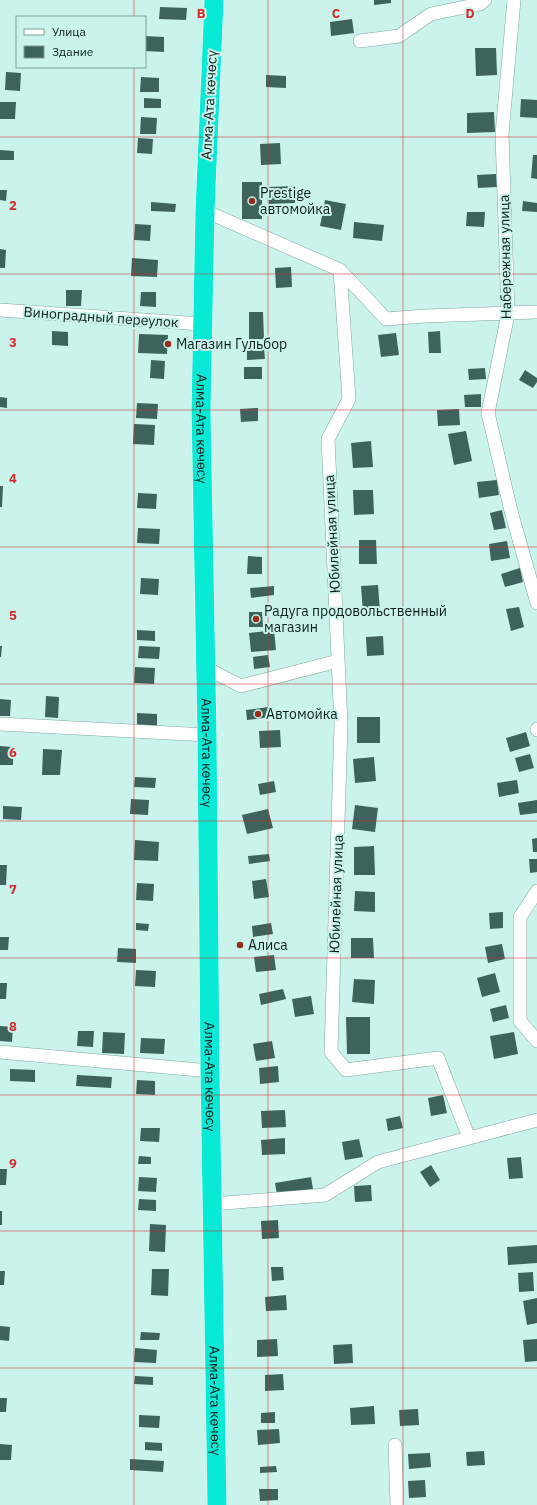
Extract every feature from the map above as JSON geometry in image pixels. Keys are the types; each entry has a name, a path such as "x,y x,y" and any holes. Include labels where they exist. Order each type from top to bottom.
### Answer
{"highway":[{"name":"Алма-Ата көчөсү","path":"214,0 202,324 202,480 207,735 210,1071 217,1505"}],"street":[{"path":"360,41 399,36 431,14 480,4 485,0"},
{"name":"Набережная улица","path":"514,0 502,134 508,314 488,413 511,511 537,603"},
{"path":"205,211 340,270 386,319 537,312"},
{"name":"Юбилейная улица","path":"340,270 349,399 328,439 341,724 331,1052 346,1070 438,1058 470,1138"},
{"name":"Виноградный переулок","path":"0,310 202,324"},
{"path":"206,668 241,686 338,660"},
{"path":"0,724 207,735"},
{"path":"537,891 520,917 520,1021 537,1041"},
{"path":"0,1052 210,1071"},
{"path":"212,1204 325,1195 378,1162 537,1120"},
{"path":"395,1445 397,1505"}],"building":[{"path":"374,0 391,0 391,3 374,5"},
{"path":"160,7 187,8 186,20 159,19"},
{"path":"352,19 354,33 331,36 330,22"},
{"path":"146,36 164,37 164,52 146,51"},
{"path":"475,48 496,48 497,75 476,76"},
{"path":"6,72 21,73 20,91 5,90"},
{"path":"266,75 286,76 286,88 266,87"},
{"path":"141,77 159,78 159,92 140,92"},
{"path":"144,98 161,99 161,108 144,108"},
{"path":"521,99 537,100 537,118 520,117"},
{"path":"0,102 16,102 15,119 0,119"},
{"path":"494,112 495,132 467,133 467,113"},
{"path":"141,117 157,118 156,134 140,134"},
{"path":"138,138 153,139 152,154 137,153"},
{"path":"280,143 281,164 261,165 260,144"},
{"path":"0,150 14,151 14,160 0,160"},
{"path":"533,155 537,155 537,179 531,178"},
{"path":"496,174 497,187 478,188 477,175"},
{"name":"Prestige автомойка","path":"242,182 262,182 262,219 242,219"},
{"path":"295,186 295,203 269,204 268,187"},
{"path":"0,190 7,190 6,201 0,200"},
{"path":"325,200 346,204 341,230 320,226"},
{"path":"523,201 537,203 537,212 522,211"},
{"path":"151,202 176,204 175,212 151,211"},
{"path":"467,212 485,212 484,227 466,226"},
{"path":"354,222 384,225 382,241 353,238"},
{"path":"135,224 151,225 150,241 134,240"},
{"path":"0,249 6,250 5,268 0,268"},
{"path":"132,258 158,260 157,277 131,276"},
{"path":"291,267 292,287 276,288 275,268"},
{"path":"66,290 82,290 81,306 66,306"},
{"path":"141,292 156,292 156,307 140,306"},
{"path":"249,312 263,312 264,339 249,340"},
{"path":"52,331 68,332 68,346 52,345"},
{"path":"440,331 441,353 429,353 428,332"},
{"path":"396,333 399,355 381,357 378,335"},
{"path":"139,334 168,335 167,354 138,353"},
{"path":"264,347 265,359 247,360 247,348"},
{"path":"151,360 165,361 164,379 150,378"},
{"path":"244,367 262,367 262,379 244,379"},
{"path":"485,368 486,379 469,380 468,369"},
{"path":"525,370 537,378 537,382 533,388 519,380"},
{"path":"481,394 481,407 465,407 464,395"},
{"path":"0,397 7,398 7,408 0,407"},
{"path":"137,403 158,404 157,419 136,418"},
{"path":"258,408 258,421 241,422 240,409"},
{"path":"459,409 460,425 438,426 437,410"},
{"path":"134,424 155,425 154,445 133,444"},
{"path":"466,431 472,461 454,465 448,434"},
{"path":"371,441 373,467 353,468 351,443"},
{"path":"497,480 499,495 479,498 477,482"},
{"path":"0,486 3,486 2,507 0,507"},
{"path":"353,490 373,490 374,514 354,515"},
{"path":"138,493 157,494 156,509 137,508"},
{"path":"502,510 506,528 494,530 490,513"},
{"path":"138,528 160,529 159,544 137,543"},
{"path":"359,540 376,540 377,564 359,564"},
{"path":"507,541 510,558 491,561 489,544"},
{"path":"248,556 262,557 262,574 247,574"},
{"path":"520,568 523,582 505,587 501,574"},
{"path":"141,578 159,579 158,595 140,594"},
{"path":"378,585 380,611 363,613 361,586"},
{"path":"274,586 274,595 251,598 250,588"},
{"path":"519,607 524,627 511,631 506,609"},
{"name":"Радуга продовольственный магазин","path":"249,612 262,612 263,627 249,627"},
{"path":"137,630 155,631 155,641 137,640"},
{"path":"274,630 276,650 251,652 249,633"},
{"path":"383,636 384,655 367,656 366,637"},
{"path":"0,646 2,646 1,657 0,657"},
{"path":"139,646 160,647 159,659 138,658"},
{"path":"268,655 270,667 254,669 253,657"},
{"path":"135,667 155,668 154,684 134,683"},
{"path":"46,696 59,697 58,718 45,717"},
{"path":"0,699 11,700 10,716 0,716"},
{"name":"Автомойка","path":"269,707 271,717 247,720 246,710"},
{"path":"137,713 157,714 157,726 137,725"},
{"path":"357,717 380,717 380,743 357,743"},
{"path":"280,730 281,747 260,748 259,731"},
{"path":"526,732 530,746 510,752 506,738"},
{"path":"0,746 13,747 13,765 0,765"},
{"path":"43,749 62,750 60,775 42,775"},
{"path":"530,754 534,768 519,772 515,758"},
{"path":"374,757 376,781 355,783 353,759"},
{"path":"135,777 156,778 155,788 134,787"},
{"path":"517,780 519,793 499,797 497,783"},
{"path":"274,781 276,792 260,795 258,784"},
{"path":"131,799 149,800 148,815 130,814"},
{"path":"537,800 537,813 520,815 518,803"},
{"path":"355,805 378,808 375,832 352,829"},
{"path":"3,806 22,807 21,820 3,819"},
{"path":"268,809 273,828 247,834 242,815"},
{"path":"537,838 537,852 533,852 532,839"},
{"path":"135,840 159,842 158,861 134,860"},
{"path":"374,846 375,875 354,875 354,847"},
{"path":"269,854 270,861 249,864 248,856"},
{"path":"529,859 537,859 537,872 530,873"},
{"path":"0,865 7,865 6,885 0,885"},
{"path":"266,879 269,897 254,899 252,881"},
{"path":"137,883 154,884 153,901 136,900"},
{"path":"355,891 375,892 375,912 354,911"},
{"path":"503,912 503,928 490,929 489,913"},
{"path":"136,923 149,924 148,931 136,930"},
{"path":"271,923 273,934 253,937 252,926"},
{"path":"0,937 9,937 8,950 0,950"},
{"path":"351,938 373,938 374,958 351,958"},
{"path":"502,944 505,959 488,963 485,947"},
{"path":"118,948 136,949 136,963 117,962"},
{"path":"274,955 276,970 256,972 254,957"},
{"path":"136,970 156,971 155,987 135,986"},
{"path":"495,973 500,992 482,997 477,978"},
{"path":"354,979 375,980 374,1004 352,1002"},
{"path":"0,983 7,983 6,999 0,999"},
{"path":"283,989 286,999 261,1005 259,994"},
{"path":"311,996 314,1014 295,1017 292,999"},
{"path":"506,1005 509,1018 493,1022 490,1009"},
{"path":"346,1017 370,1017 370,1054 347,1054"},
{"path":"0,1026 13,1027 12,1042 0,1041"},
{"path":"78,1031 94,1031 93,1047 77,1046"},
{"path":"103,1032 125,1033 124,1054 102,1053"},
{"path":"514,1032 518,1054 494,1059 490,1036"},
{"path":"141,1038 165,1039 164,1054 140,1053"},
{"path":"272,1041 275,1058 256,1061 253,1044"},
{"path":"278,1066 279,1082 260,1084 259,1068"},
{"path":"10,1069 35,1070 35,1082 10,1081"},
{"path":"77,1075 112,1077 111,1088 76,1086"},
{"path":"137,1080 155,1081 155,1095 136,1094"},
{"path":"443,1095 447,1113 431,1116 428,1098"},
{"path":"285,1110 286,1127 262,1128 261,1111"},
{"path":"400,1116 403,1128 388,1131 386,1119"},
{"path":"141,1128 160,1128 159,1142 140,1141"},
{"path":"285,1138 285,1154 262,1155 261,1140"},
{"path":"359,1139 363,1157 345,1160 342,1142"},
{"path":"139,1156 151,1157 151,1164 138,1164"},
{"path":"521,1157 523,1178 509,1179 507,1158"},
{"path":"431,1165 440,1180 430,1187 420,1172"},
{"path":"0,1169 7,1169 6,1185 0,1185"},
{"path":"139,1177 157,1178 156,1192 138,1191"},
{"path":"311,1177 313,1189 277,1195 275,1183"},
{"path":"371,1185 372,1201 355,1202 354,1186"},
{"path":"139,1199 156,1200 156,1211 138,1210"},
{"path":"0,1211 2,1211 2,1225 0,1225"},
{"path":"278,1220 279,1238 262,1239 261,1221"},
{"path":"150,1224 166,1225 165,1252 149,1251"},
{"path":"537,1245 537,1263 508,1265 507,1247"},
{"path":"271,1267 283,1267 284,1280 272,1281"},
{"path":"152,1269 169,1269 168,1296 151,1295"},
{"path":"0,1271 5,1271 4,1285 0,1285"},
{"path":"533,1272 534,1291 519,1292 518,1273"},
{"path":"286,1295 287,1310 266,1311 265,1297"},
{"path":"537,1298 537,1323 527,1325 523,1301"},
{"path":"0,1326 10,1327 9,1341 0,1340"},
{"path":"141,1332 160,1333 159,1340 140,1340"},
{"path":"277,1339 278,1356 257,1357 257,1340"},
{"path":"537,1339 537,1361 525,1362 523,1340"},
{"path":"352,1344 353,1363 334,1364 333,1345"},
{"path":"135,1348 157,1350 156,1363 134,1362"},
{"path":"283,1374 284,1390 265,1391 265,1375"},
{"path":"135,1376 153,1377 153,1385 134,1384"},
{"path":"0,1398 7,1398 6,1412 0,1412"},
{"path":"374,1406 375,1424 351,1425 350,1408"},
{"path":"418,1409 419,1425 400,1426 399,1410"},
{"path":"275,1412 275,1423 261,1423 261,1413"},
{"path":"139,1415 160,1416 159,1428 139,1427"},
{"path":"279,1429 280,1443 258,1445 257,1430"},
{"path":"145,1442 162,1443 162,1451 145,1450"},
{"path":"0,1444 12,1445 11,1460 0,1460"},
{"path":"484,1451 485,1465 467,1466 466,1452"},
{"path":"430,1453 431,1467 409,1469 408,1454"},
{"path":"130,1459 164,1461 163,1472 130,1470"},
{"path":"276,1466 277,1472 260,1473 260,1467"},
{"path":"425,1480 426,1497 409,1498 408,1481"},
{"path":"259,1489 278,1489 278,1500 260,1501"}],"place":[{"name":"Prestige автомойка","path":"252,201"},
{"name":"Магазин Гульбор","path":"168,344"},
{"name":"Радуга продовольственный магазин","path":"256,619"},
{"name":"Автомойка","path":"258,714"},
{"name":"Алиса","path":"240,945"}]}
